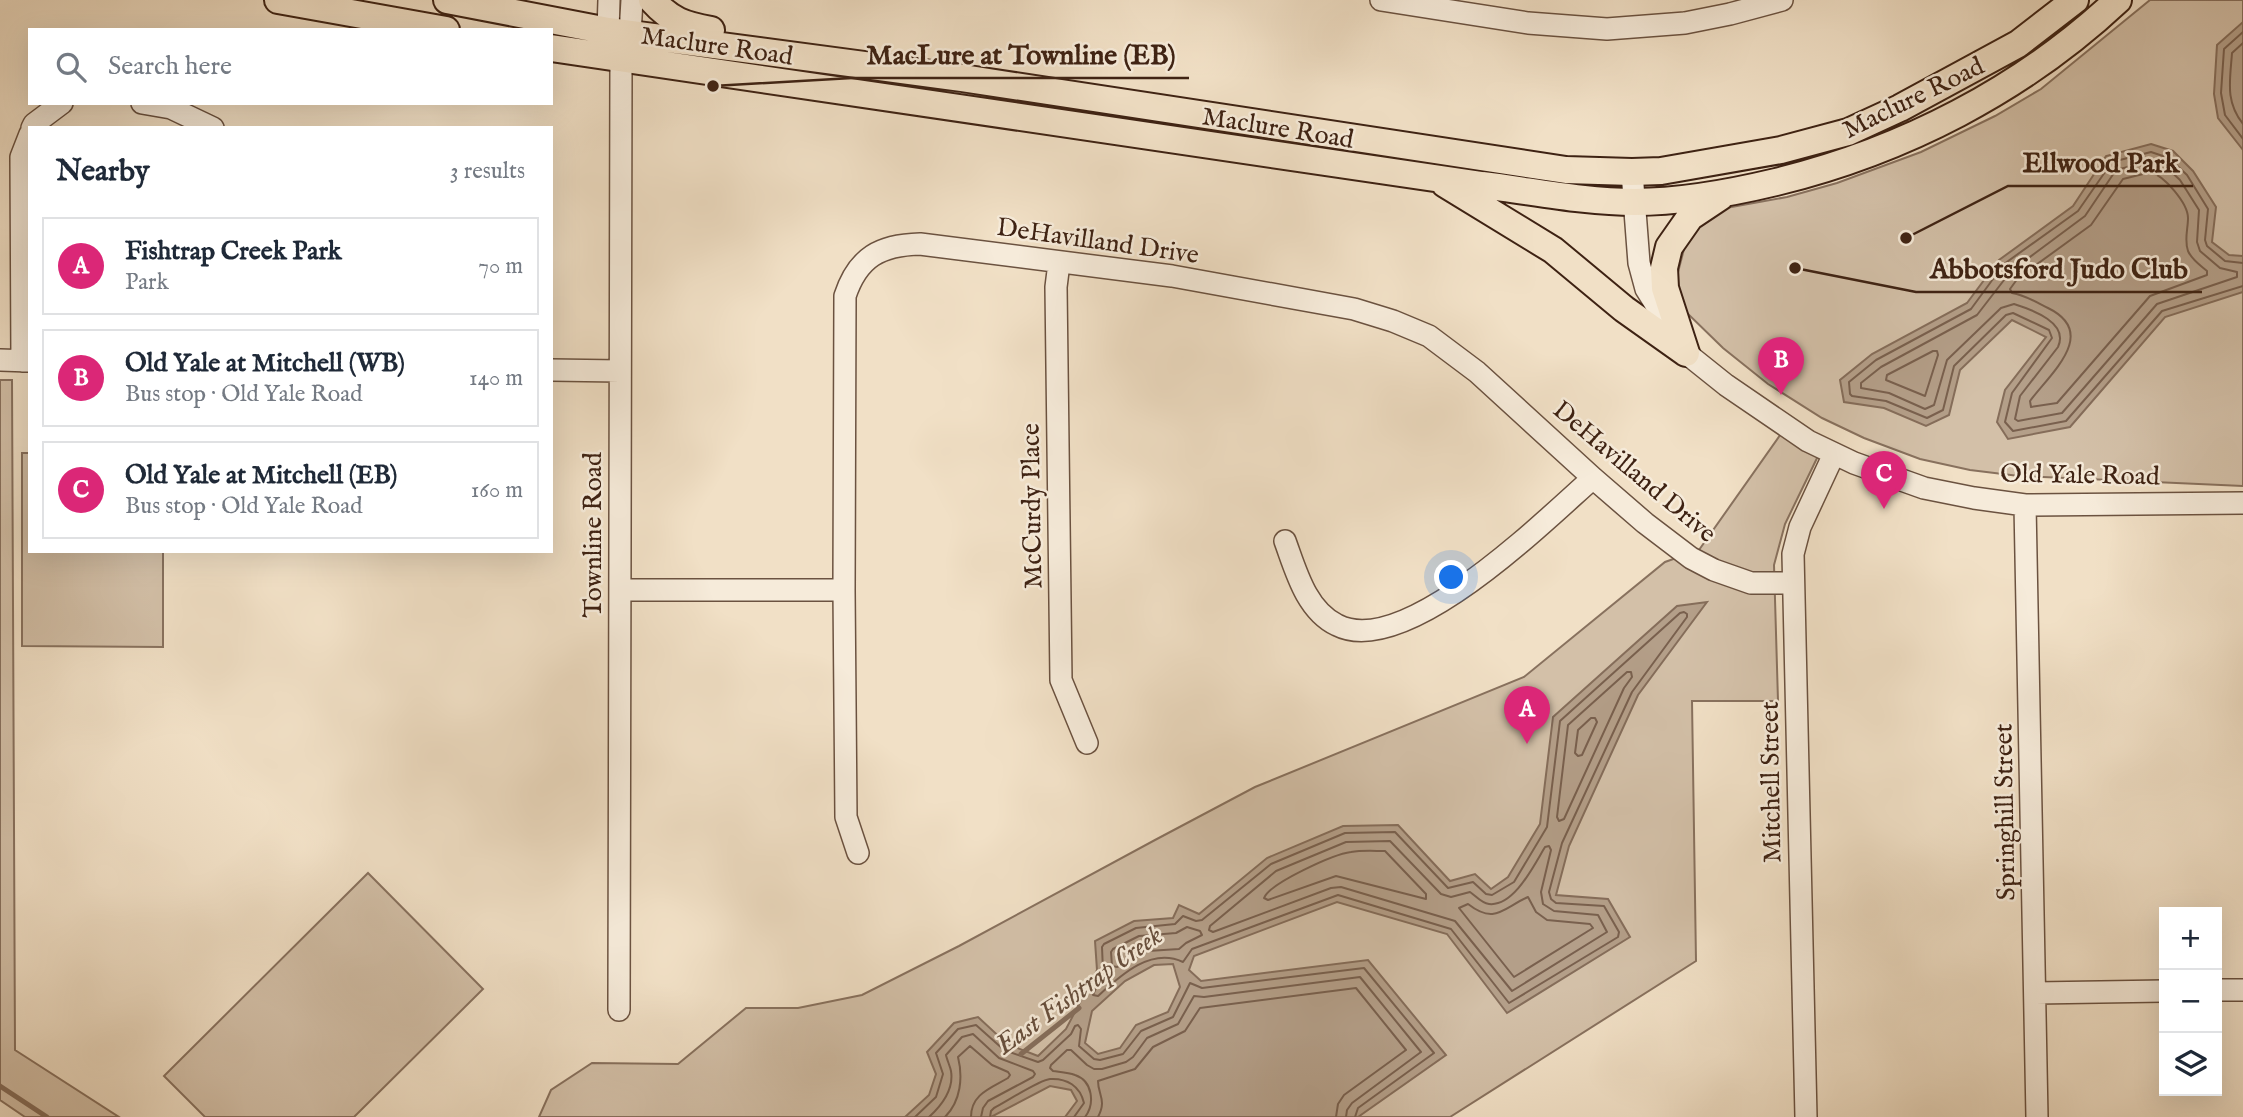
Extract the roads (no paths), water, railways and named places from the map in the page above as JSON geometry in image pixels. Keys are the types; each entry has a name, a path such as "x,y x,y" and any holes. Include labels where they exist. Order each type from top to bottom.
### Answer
{"main road":[{"path":"278,0 435,28"},
{"name":"Maclure Road","path":"447,0 619,32 962,78 1566,170 1632,172 1661,171 1781,150 1848,131 1900,108 2018,44 2076,0"},
{"path":"652,0 674,20 685,25 737,35 756,50"},
{"name":"Maclure Road","path":"553,48 1434,177 1635,202 1724,194 1824,170 1916,134 1978,104 2037,66 2118,0"},
{"path":"1434,177 1553,250 1624,309 1686,353"},
{"path":"1686,353 1665,288 1664,268 1670,247 1690,217 1724,194"}],"street":[{"name":"Townline Road","path":"609,0 619,32 621,60 620,1010"},
{"name":"Townline Road","path":"619,32 632,0"},
{"path":"1381,0 1528,23 1607,29 1685,23 1728,7 1782,0"},
{"path":"33,126 59,105"},
{"path":"153,105 170,108 209,126"},
{"path":"0,360 26,361 21,157 28,139"},
{"name":"Old Yale Road","path":"1632,172 1639,263 1646,289 1686,353 1726,385 1808,441 1834,454 1924,488 1973,498 2025,505 2243,503"},
{"name":"DeHavilland Drive","path":"858,853 846,817 844,311 850,281 869,258 898,244 920,244 1172,276 1354,309 1393,321 1429,336 1477,372 1593,478 1691,558 1714,570 1751,583 1793,583"},
{"name":"McCurdy Place","path":"1059,263 1056,287 1061,680 1087,743"},
{"path":"553,370 620,371"},
{"name":"Mitchell Street","path":"1806,1117 1793,554 1800,527 1834,454"},
{"path":"1286,541 1299,580 1319,612 1338,626 1360,630 1389,626 1424,612 1486,572 1593,478"},
{"name":"Springhill Street","path":"2025,505 2037,1117"},
{"path":"620,590 844,590"},
{"path":"2222,990 2243,990"},
{"path":"2036,993 2159,991"}],"water":[{"path":"2243,22 2243,150 2218,118 2214,94 2217,45"},
{"path":"2151,144 2173,151 2193,171 2216,207 2212,242 2229,255 2243,256 2243,292 2165,317 2070,427 2008,439 1997,422 2005,390 2046,337 2012,320 1960,370 1949,415 1926,426 1884,408 1844,402 1840,380 1872,354 1967,303 1999,260 2073,206 2106,156"},
{"path":"1707,602 1638,695 1569,846 1556,895 1608,899 1630,937 1507,1013 1447,934 1337,902 1194,956 1189,970 1201,981 1368,960 1446,1055 1358,1117 1065,1117 1077,1101 1071,1090 1050,1086 991,1117 905,1117 929,1095 936,1074 927,1052 954,1023 978,1017 1007,1044 1038,1056 1066,1029 1097,970 1095,941 1134,921 1173,918 1179,905 1199,914 1267,858 1343,826 1398,825 1450,881 1475,874 1491,889 1508,877 1540,824 1553,717 1677,606","holes":["1173,964 1180,987 1168,1012 1136,1025 1120,1048 1098,1054 1085,1043 1092,1011 1125,981 1154,965"]}],"waterway":[{"name":"East Fishtrap Creek","path":"1021,1054 1079,1008"},
{"path":"0,1086 47,1117"}],"place":[{"name":"MacLure at Townline (EB)","path":"713,86"},
{"name":"Ellwood Park","path":"1906,238"},
{"name":"Abbotsford Judo Club","path":"1795,268"},
{"name":"Old Yale at Mitchell (WB)","path":"1781,395"},
{"name":"Old Yale at Mitchell (EB)","path":"1884,509"},
{"name":"Fishtrap Creek Park","path":"1527,744"}]}
